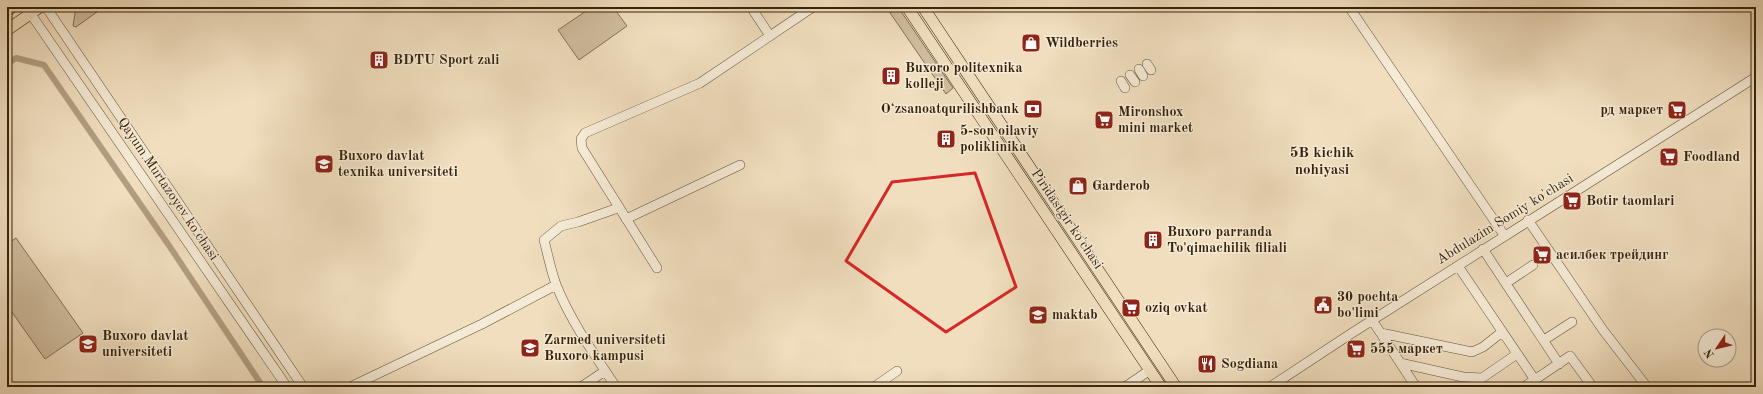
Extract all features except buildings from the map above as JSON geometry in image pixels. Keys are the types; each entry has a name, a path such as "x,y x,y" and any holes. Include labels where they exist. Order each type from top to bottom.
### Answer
{"main road":[{"path":"7,11 12,7"},
{"path":"7,30 29,10 40,7"},
{"name":"Piridastgir ko'chasi","path":"907,7 1162,387"},
{"name":"Piridastgir ko'chasi","path":"923,7 1176,387"}],"street":[{"name":"Qayum Murtazoyev ko'chasi","path":"46,7 303,387"},
{"path":"750,7 770,36"},
{"path":"657,268 618,208 582,148 582,139 585,133 700,83 813,7"},
{"path":"1349,7 1504,235"},
{"name":"Qayum Murtazoyev ko'chasi","path":"29,10 286,386"},
{"name":"Abdulazim Somiy ko'chasi","path":"1270,387 1504,235 1756,77"},
{"path":"626,220 740,165"},
{"path":"616,387 580,335 556,285 544,240 561,226 578,222 618,208"},
{"path":"1528,220 1603,330 1647,387"},
{"path":"1483,249 1559,364"},
{"path":"1506,283 1533,265"},
{"path":"1458,266 1535,380"},
{"path":"350,387 482,324 556,285"},
{"path":"1372,320 1416,387"},
{"path":"1544,340 1572,322"},
{"path":"1381,334 1472,352 1483,347 1502,332"},
{"path":"1400,363 1463,377 1482,378 1517,354"},
{"path":"1524,387 1570,356 1592,386"},
{"path":"273,366 284,359"},
{"path":"1125,387 1150,370"},
{"path":"581,387 605,371"},
{"path":"874,387 897,371"},
{"path":"286,386 296,377"}],"highlighted area":[{"path":"975,173 1016,287 946,332 846,261 892,182"}],"shaded area":[{"path":"76,7 104,7 76,27 73,26"},
{"path":"592,7 613,7 627,26 579,60 558,30"},
{"path":"886,7 898,7 953,88 946,94"},
{"path":"16,238 83,333 45,359 7,305 7,244"}],"waterway":[{"path":"7,64 16,58 44,65 170,247 263,387"}],"place":[{"name":"Wildberries","path":"1031,43"},
{"name":"BDTU Sport zali","path":"379,60"},
{"name":"Buxoro politexnika kolleji","path":"891,76"},
{"name":"Oʻzsanoatqurilishbank","path":"1033,109"},
{"name":"рд маркет","path":"1677,110"},
{"name":"Mironshox mini market","path":"1104,120"},
{"name":"5-son oilaviy poliklinika","path":"946,139"},
{"name":"Foodland","path":"1669,157"},
{"name":"Buxoro davlat texnika universiteti","path":"324,164"},
{"name":"Garderob","path":"1078,186"},
{"name":"Botir taomlari","path":"1572,201"},
{"name":"Buxoro parranda To'qimachilik filiali","path":"1153,240"},
{"name":"асилбек трейдинг","path":"1542,255"},
{"name":"30 pochta bo'limi","path":"1323,305"},
{"name":"oziq ovkat","path":"1131,308"},
{"name":"maktab","path":"1038,315"},
{"name":"Buxoro davlat universiteti","path":"88,344"},
{"name":"Zarmed universiteti Buxoro kampusi","path":"530,348"},
{"name":"555 маркет","path":"1356,349"},
{"name":"Sogdiana","path":"1207,364"}],"district":[{"name":"5B kichik nohiyasi","path":"1322,162"}]}
